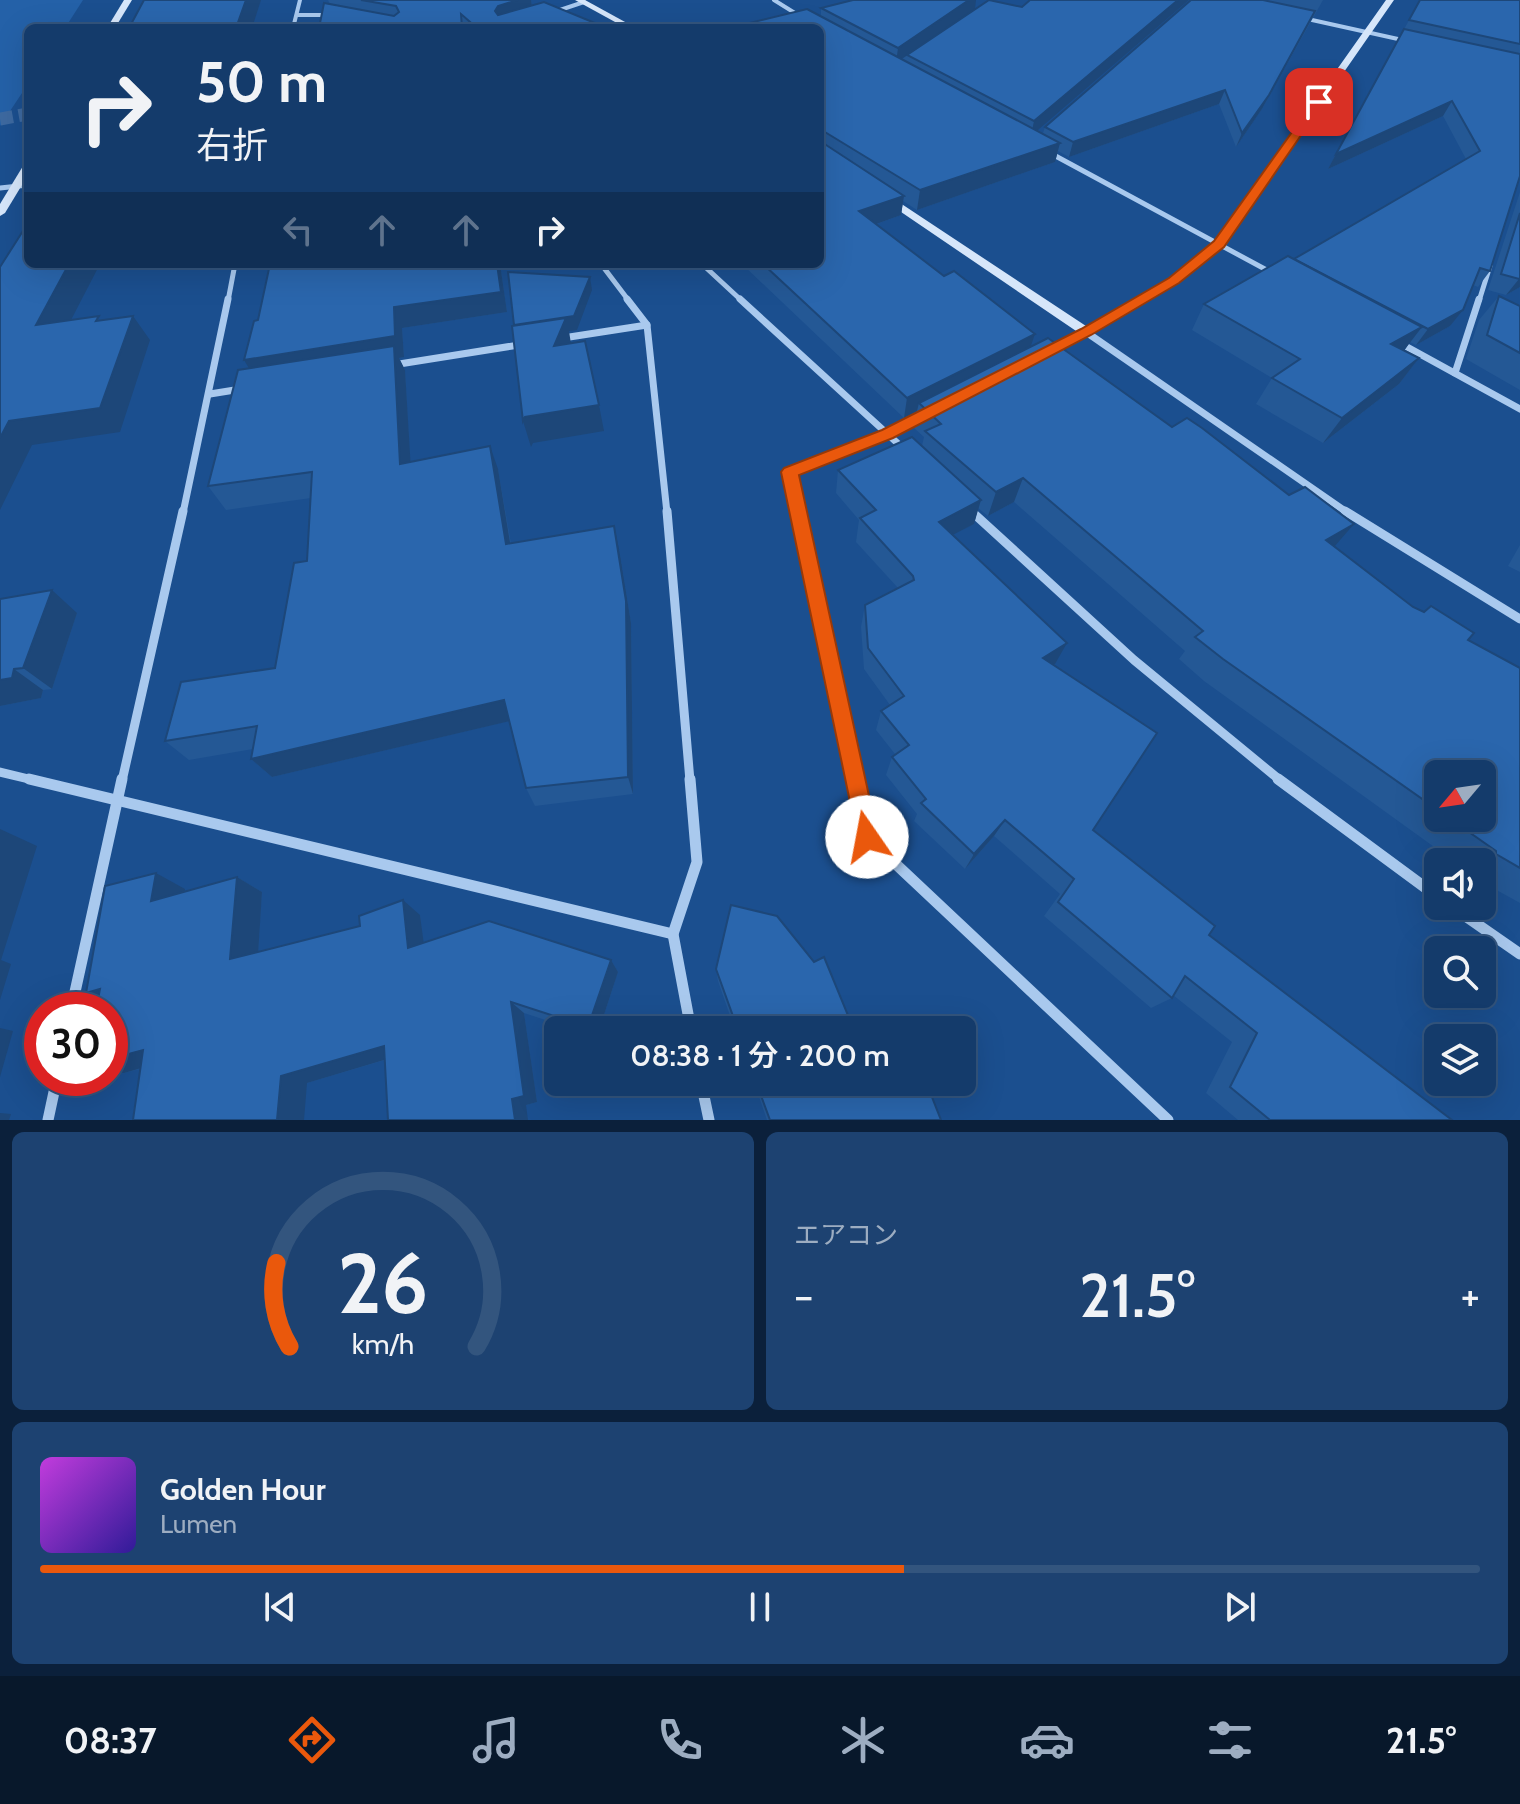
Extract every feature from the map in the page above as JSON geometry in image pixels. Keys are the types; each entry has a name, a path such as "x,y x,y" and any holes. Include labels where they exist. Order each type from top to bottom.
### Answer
{"street":[{"path":"113,24 128,0"},
{"path":"294,24 300,0"},
{"path":"774,0 813,24"},
{"path":"1044,353 1174,280 1219,244 1390,0"},
{"path":"544,15 581,1 624,24"},
{"path":"297,15 340,17"},
{"path":"1294,16 1413,42"},
{"path":"824,30 832,35"},
{"path":"1045,150 1287,281"},
{"path":"0,188 22,185"},
{"path":"0,213 22,185"},
{"path":"871,187 1318,494 1520,619"},
{"path":"1455,373 1492,259"},
{"path":"75,992 115,801 210,394 234,268"},
{"path":"604,268 647,325 655,378 697,862 673,934 688,1016"},
{"path":"706,268 911,456"},
{"path":"553,340 647,325"},
{"path":"1385,335 1520,409"},
{"path":"382,367 538,342"},
{"path":"210,394 257,386"},
{"path":"936,409 887,434 790,472 867,837 1168,1120"},
{"path":"958,499 1134,660 1243,753 1424,887"},
{"path":"0,772 673,934"},
{"path":"1471,920 1520,954"},
{"path":"48,1120 53,1096"},
{"path":"704,1096 709,1120"}],"shaded area":[{"path":"0,0 83,0 68,24 24,24 24,90 0,126"}],"building":[{"path":"144,0 246,0 237,24 131,24"},
{"path":"361,0 518,0 498,6 495,11 498,15 544,2 597,24 472,24 461,14 462,24 320,24 324,3 394,16 399,12 396,6"},
{"path":"853,0 969,0 898,48 821,8"},
{"path":"989,0 1022,7 1030,0 1178,0 1034,121 907,55"},
{"path":"1191,0 1263,0 1315,11 1269,95 1242,133 1225,90 1073,142 1045,127"},
{"path":"1420,0 1520,0 1520,44 1409,20"},
{"path":"807,9 1060,143 920,190 824,131 824,24 745,24"},
{"path":"1404,29 1520,54 1520,176 1490,271 1480,268 1463,310 1428,329 1294,259 1480,151 1452,101 1336,154"},
{"path":"824,144 904,196 859,211 944,276 954,271 1035,334 907,398 767,268 824,268"},
{"path":"1520,213 1520,278 1519,279 1501,274"},
{"path":"24,229 24,268 67,268 36,325 99,316 96,321 133,316 100,408 9,421 0,438 0,267"},
{"path":"1288,256 1422,327 1391,344 1419,358 1342,418 1272,378 1300,359 1204,304"},
{"path":"269,268 498,268 501,292 394,307 395,336 244,360 254,321 258,320"},
{"path":"508,272 590,277 574,316 514,325"},
{"path":"1499,296 1520,306 1520,353 1487,335"},
{"path":"566,318 554,346 585,341 599,405 525,417 523,421 512,326"},
{"path":"1048,338 1172,427 1187,418 1289,495 1305,487 1354,524 1326,540 1413,607 1424,612 1431,606 1474,633 1468,640 1520,668 1520,868 1496,854 1496,848 1469,832 1496,832 1496,760 1424,760 1424,800 1195,637 1203,631 1023,478 996,492 925,431 941,424 919,403"},
{"path":"394,346 400,464 490,446 506,544 614,526 626,601 628,777 526,788 504,700 251,759 257,726 165,741 181,682 275,668 294,563 307,561 312,472 208,486 238,370"},
{"path":"912,437 981,500 939,522 1067,643 1043,658 1157,733 1093,830 1215,926 1209,935 1452,1120 1270,1120 1230,1087 1257,1033 1185,976 1172,998 1058,902 1074,879 1005,820 974,854 921,803 926,799 892,757 909,745 881,711 904,696 868,648 865,605 914,580 860,518 876,510 838,470"},
{"path":"52,590 23,668 14,669 12,678 0,680 0,599"},
{"path":"156,873 151,901 237,877 230,959 360,926 359,916 403,900 408,948 489,921 611,960 592,1016 554,1016 511,1002 524,1096 512,1099 515,1120 388,1120 384,1046 281,1076 277,1120 133,1120 143,1050 128,1054 128,992 99,992 100,989 86,992 105,886"},
{"path":"731,905 777,916 814,962 824,957 848,1016 733,1016 716,969"},
{"path":"761,1096 932,1096 941,1120 770,1120"}],"tunnel":[{"path":"0,119 24,115"}],"route":[{"path":"867,837 790,472 887,434 1086,332 1174,280 1219,244 1319,102"}]}
